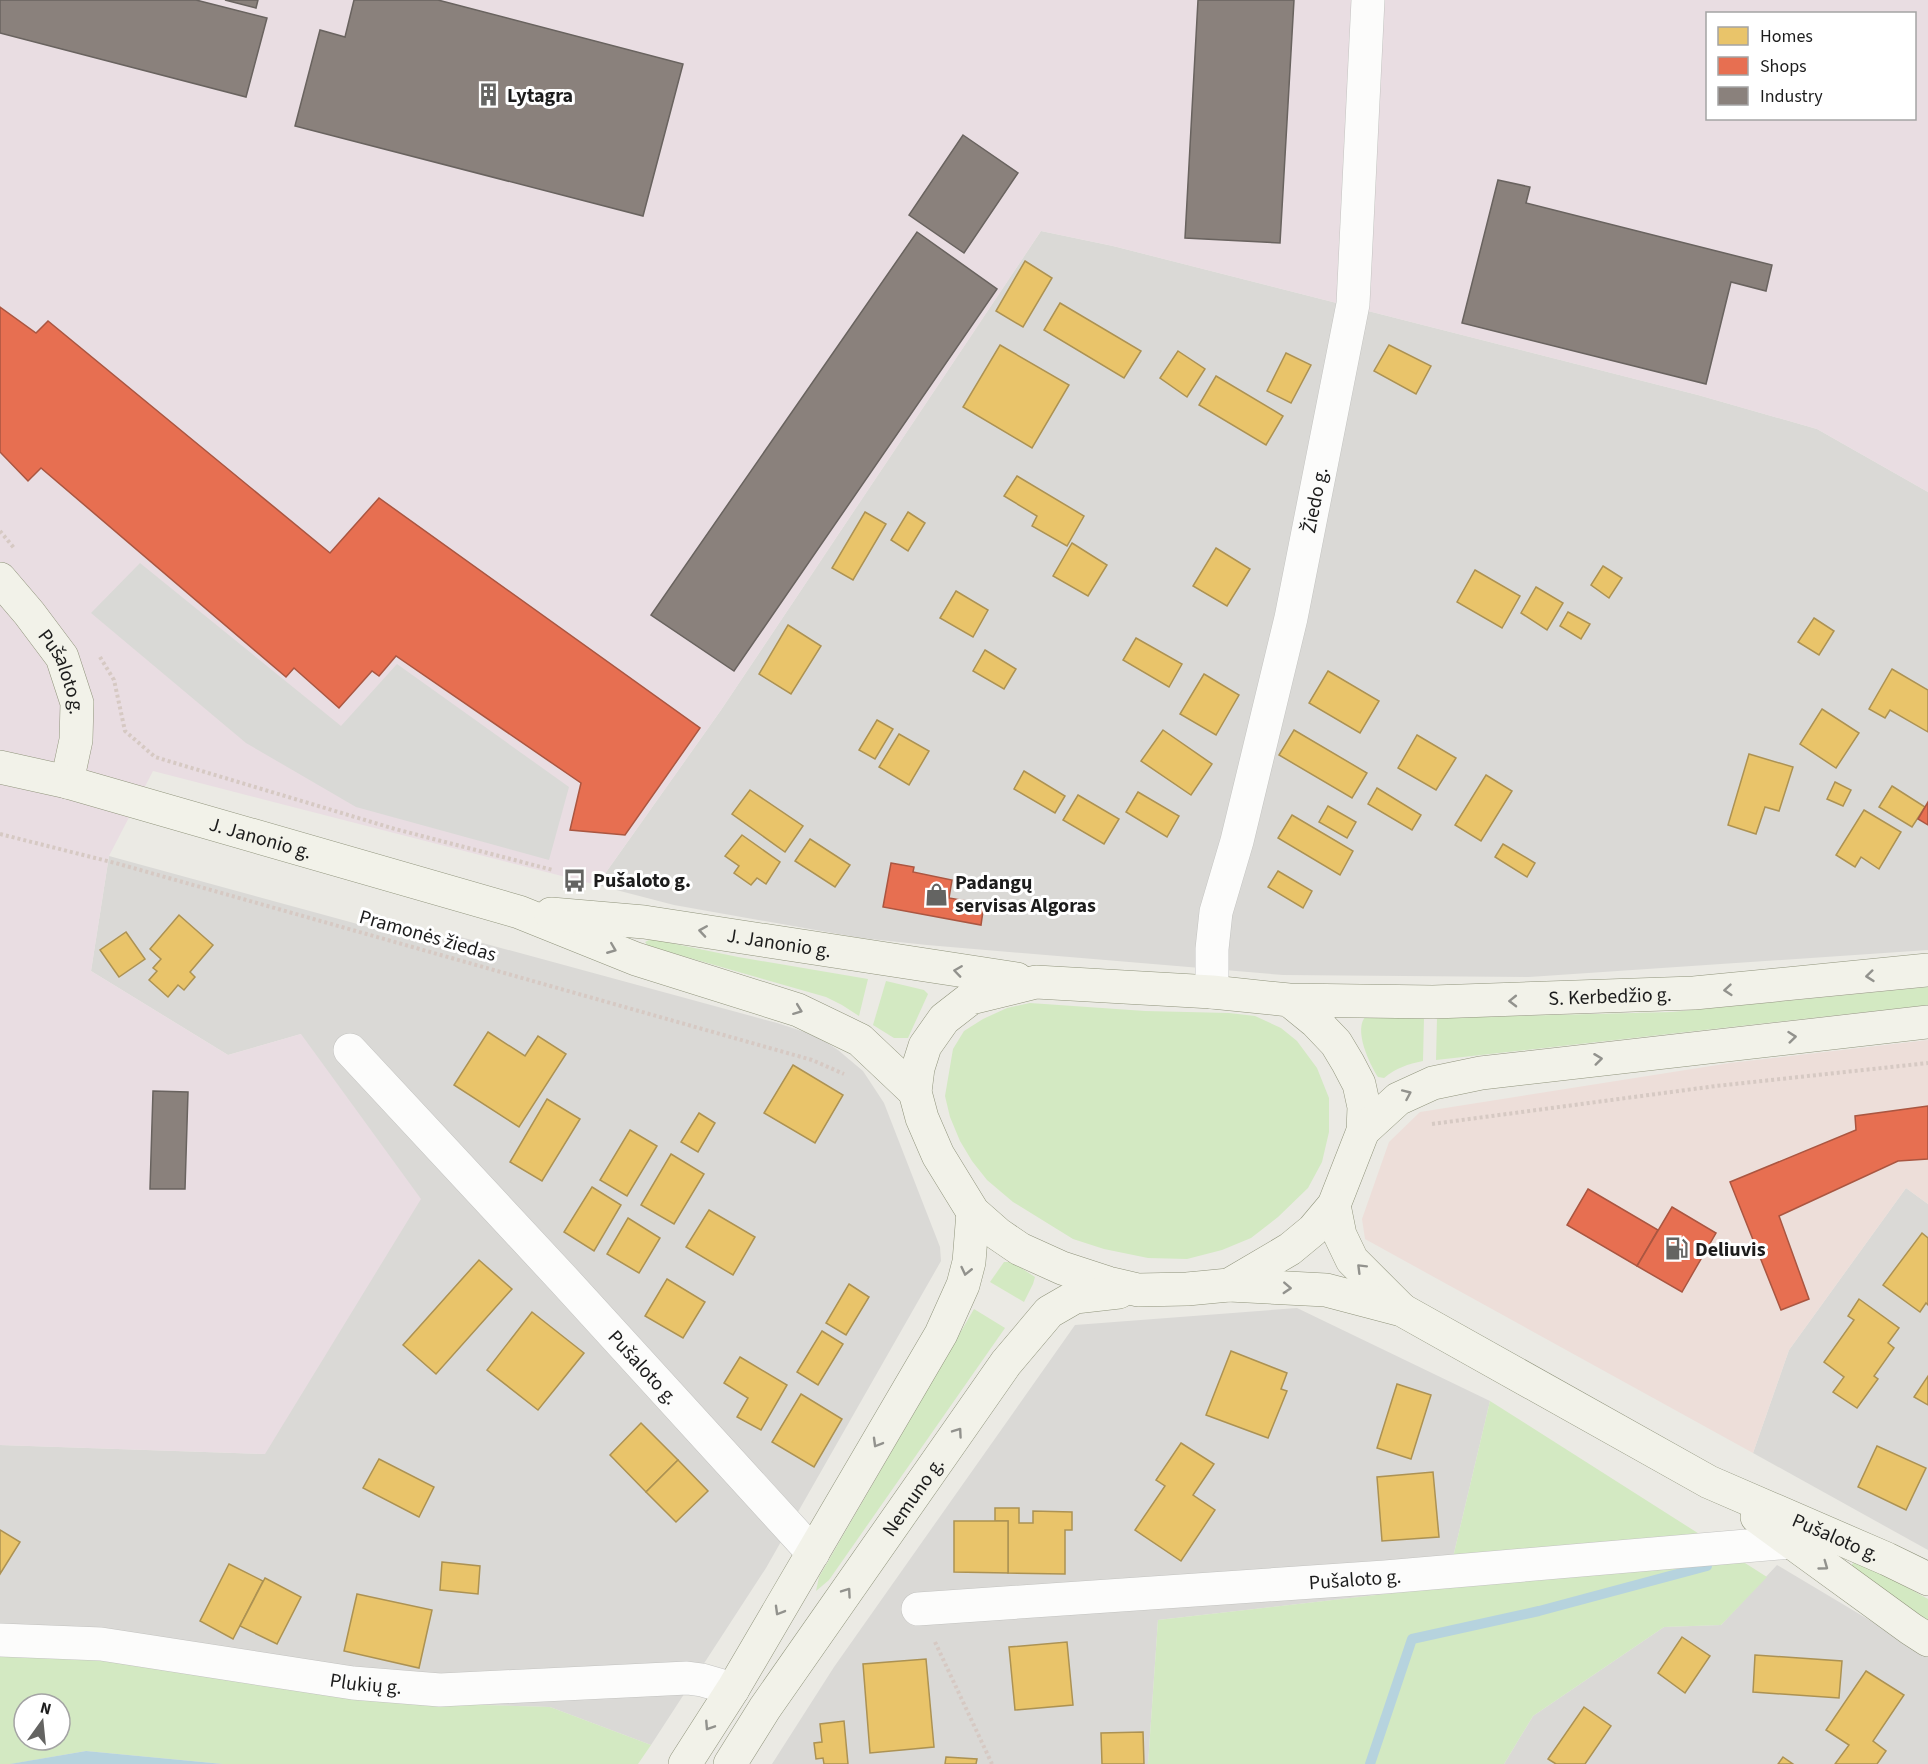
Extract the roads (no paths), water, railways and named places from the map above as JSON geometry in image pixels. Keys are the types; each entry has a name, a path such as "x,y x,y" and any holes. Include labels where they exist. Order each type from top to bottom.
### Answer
{"main road":[{"name":"Pušaloto g.","path":"0,579 62,657 77,703 76,740 67,782"},
{"name":"J. Janonio g.","path":"0,767 67,782 519,912 636,959 798,1010 860,1040 915,1092"},
{"name":"J. Janonio g.","path":"519,912 644,922 1036,982"},
{"name":"S. Kerbedžio g.","path":"1036,982 1212,992 1289,1000 1443,1002 1694,993 1928,970"},
{"path":"1036,982 971,998 944,1018 925,1046 918,1068 915,1092 922,1118 938,1155 973,1212 998,1234 1044,1261 1108,1283 1138,1290 1187,1289 1229,1284 1290,1249 1313,1230 1334,1205 1363,1131 1364,1107 1359,1084 1336,1043 1316,1022 1289,1000"},
{"path":"1363,1131 1398,1099 1434,1083 1481,1073 1928,1022"},
{"name":"Pušaloto g.","path":"1334,1205 1340,1235 1352,1260 1402,1310"},
{"path":"685,1764 733,1689 942,1334 963,1286 969,1262 973,1212"},
{"name":"Pušaloto g.","path":"1229,1284 1326,1290 1402,1310 1710,1482 1877,1554 1928,1579"},
{"name":"Nemuno g.","path":"730,1764 765,1708 1006,1363 1049,1312 1075,1297 1138,1290"},
{"name":"Pušaloto g.","path":"1710,1482 1928,1640"}],"street":[{"name":"Žiedo g.","path":"1212,992 1212,950 1216,912 1237,841 1291,618 1353,304 1368,0"},
{"name":"Pušaloto g.","path":"350,1050 813,1553"},
{"name":"Pušaloto g.","path":"918,1609 1385,1577 1791,1542"},
{"name":"Plukių g.","path":"0,1640 101,1644 353,1683 440,1690 687,1678 733,1689"}],"water":[{"path":"86,1751 223,1764 10,1764"}],"waterway":[{"path":"1370,1764 1412,1639 1539,1611 1707,1566"}],"place":[{"name":"Lytagra","path":"489,95"},
{"name":"Pušaloto g.","path":"575,880"},
{"name":"Padangų servisas Algoras","path":"937,894"},
{"name":"Deliuvis","path":"1677,1249"}]}
